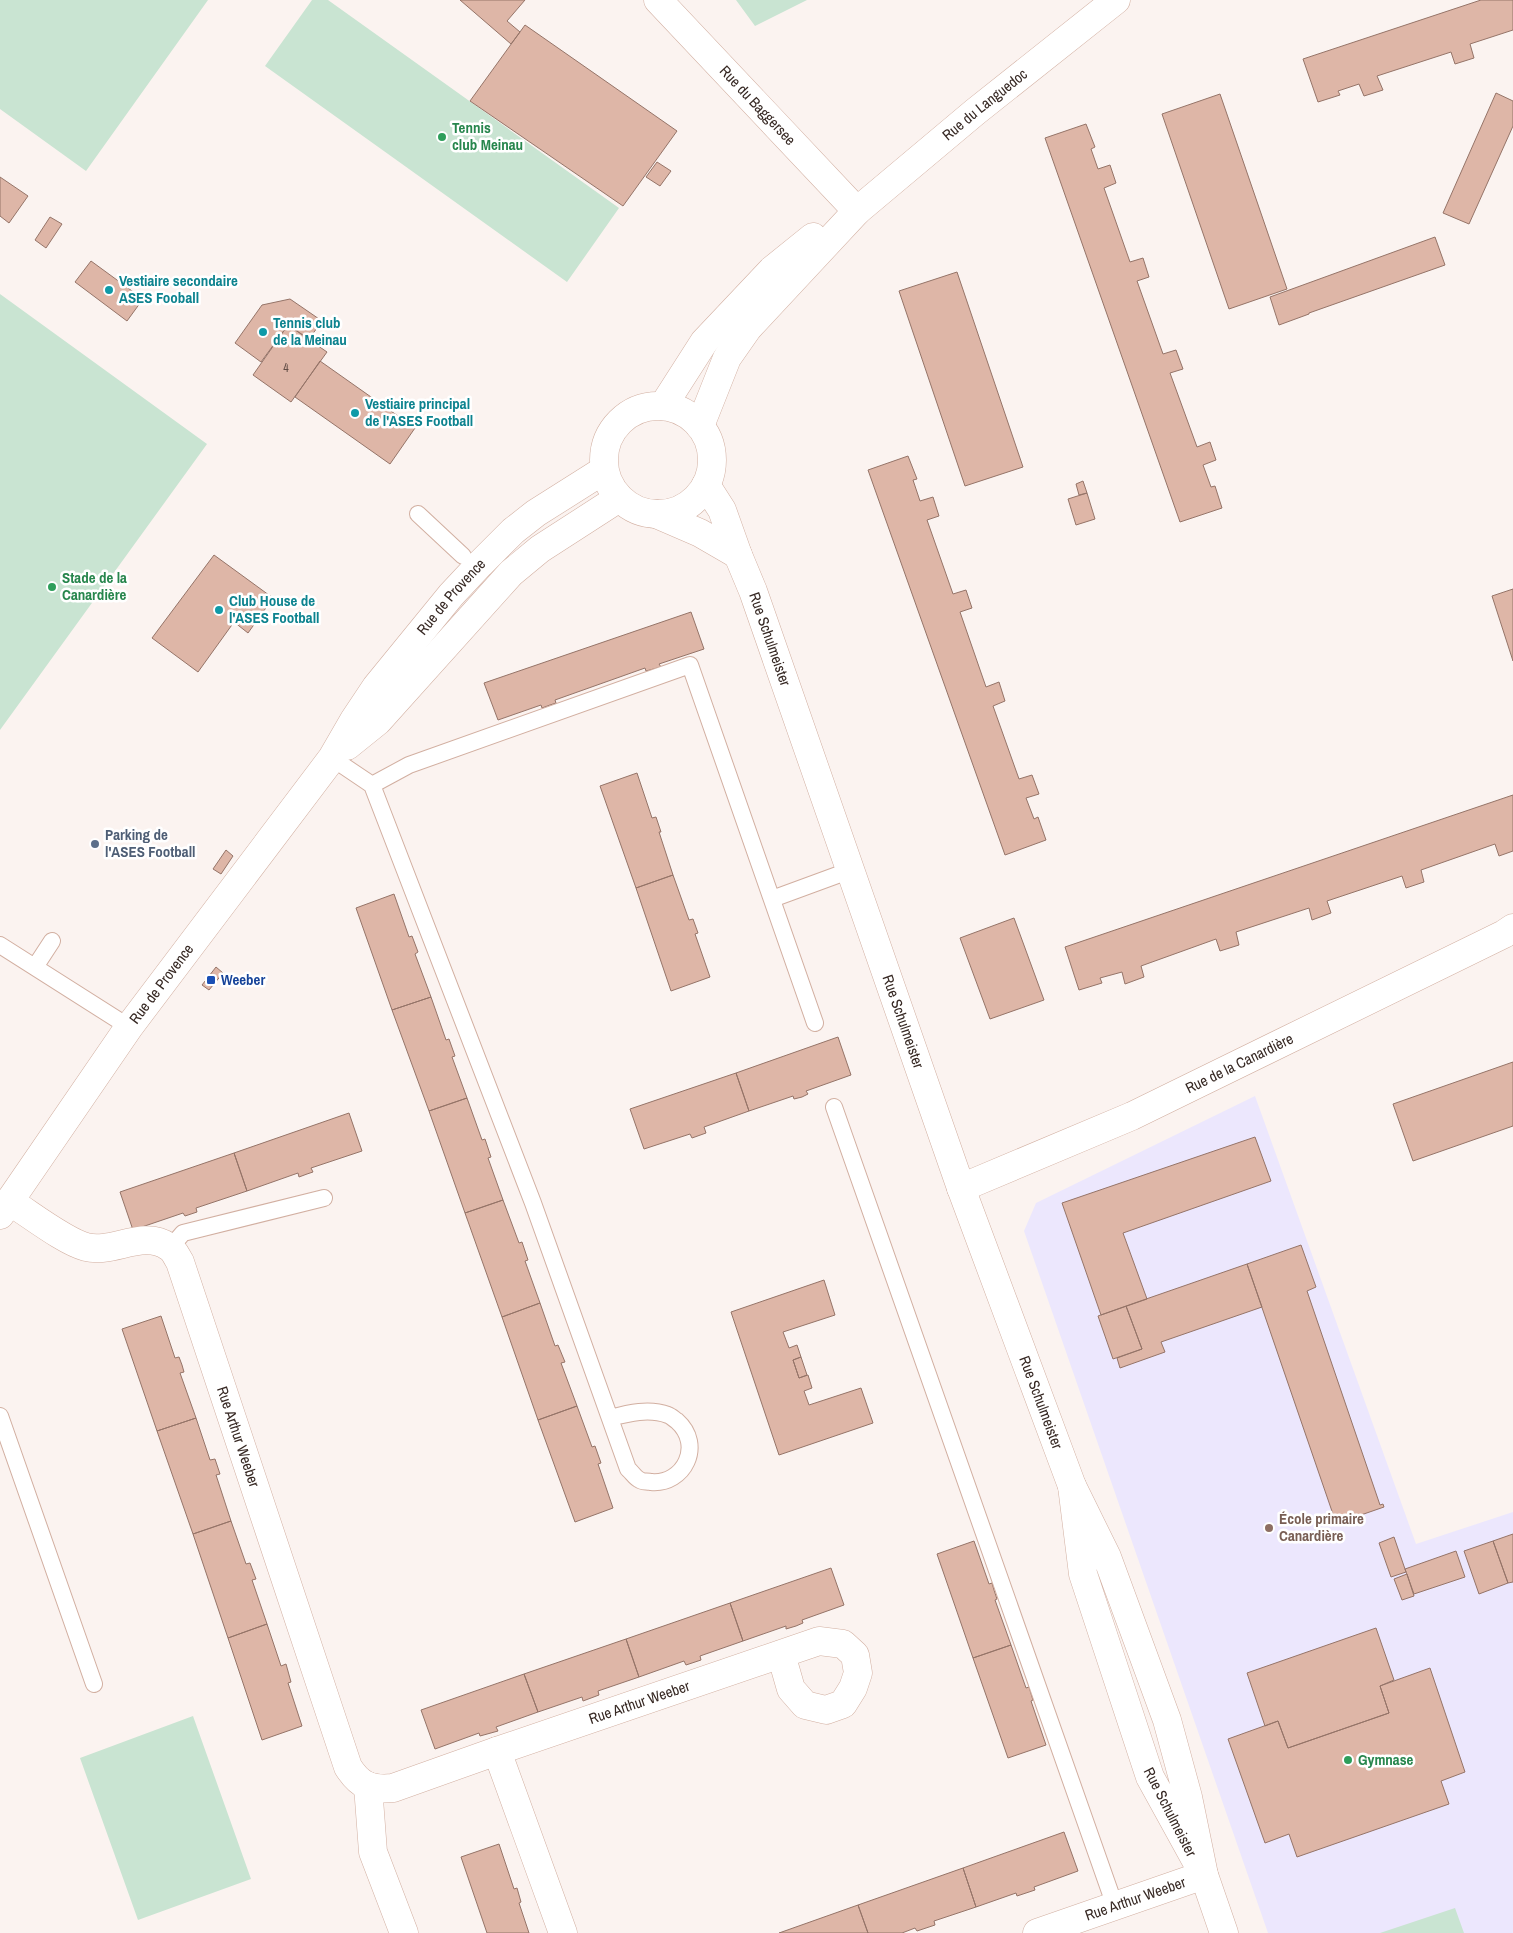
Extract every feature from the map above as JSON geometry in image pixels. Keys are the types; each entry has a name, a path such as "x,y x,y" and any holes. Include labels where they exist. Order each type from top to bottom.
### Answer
{"street":[{"name":"Rue du Baggersee","path":"658,0 858,211"},
{"name":"Rue du Languedoc","path":"700,426 727,358 748,328 858,211 976,112 1116,0"},
{"name":"Rue du Languedoc","path":"663,406 704,342 772,270 822,230 858,211"},
{"path":"663,406 677,409 690,416 700,426 708,440 712,454 711,470 706,485 698,498 685,507 671,513 656,514 643,512 630,507 619,498 609,485 604,470 604,453 609,437 617,423 631,413 646,407 663,406"},
{"name":"Rue de Provence","path":"5,1208 129,1027 332,758 376,687 451,595 513,531 536,513 604,470"},
{"name":"Rue Schulmeister","path":"706,485 722,510 753,592 961,1188 1072,1486 1107,1557 1166,1720 1188,1798 1204,1875 1224,1933"},
{"name":"Rue de Provence","path":"332,758 378,721 512,574 540,549 619,498"},
{"path":"656,514 700,532 738,556"},
{"name":"Rue de la Canardière","path":"961,1188 1132,1116 1513,928"},
{"path":"5,1208 74,1243 88,1248 110,1248 146,1240 156,1241 170,1248"},
{"name":"Rue Arthur Weeber","path":"170,1248 180,1262 192,1294 348,1767 355,1778 368,1786 379,1789 394,1788 781,1654"},
{"path":"497,1751 563,1933"},
{"path":"368,1786 373,1852 404,1933"},
{"name":"Rue Arthur Weeber","path":"1037,1933 1204,1875"}],"lane":[{"path":"418,514 462,556"},
{"path":"372,785 409,766 690,665 815,1023"},
{"path":"332,758 372,785 533,1203 628,1469 640,1481 660,1483 678,1474 689,1457 690,1439 681,1425 669,1415 651,1411 610,1418"},
{"path":"772,899 851,870"},
{"path":"35,967 52,941"},
{"path":"0,945 129,1027"},
{"path":"834,1107 1115,1906"},
{"path":"170,1248 183,1233 324,1198"},
{"path":"0,1416 94,1684"}],"shaded area":[{"name":"École primaire Canardière","path":"1255,1096 1416,1544 1513,1512 1513,1933 1268,1933 1024,1231 1036,1203"}],"green space":[{"path":"0,0 208,0 86,171 0,109"},
{"name":"Tennis club Meinau","path":"312,0 328,0 619,208 567,282 265,66"},
{"path":"736,0 807,0 755,26"},
{"name":"Stade de la Canardière","path":"0,294 207,444 0,730"},
{"path":"193,1716 251,1879 138,1920 80,1758"},
{"path":"1455,1908 1464,1933 1380,1933"}],"building":[{"path":"460,0 525,0 507,21 520,32 511,44"},
{"path":"1481,0 1513,0 1513,30 1470,44 1474,58 1455,64 1451,52 1377,76 1383,90 1364,96 1359,84 1338,91 1340,95 1318,102 1303,59"},
{"path":"525,25 677,131 623,206 470,101"},
{"path":"1496,93 1513,101 1513,126 1469,224 1443,213"},
{"path":"1220,94 1287,289 1229,309 1162,114"},
{"path":"1086,124 1095,147 1091,149 1098,169 1110,165 1116,183 1104,188 1130,262 1143,258 1149,277 1137,281 1163,354 1176,350 1183,369 1170,373 1197,447 1210,442 1216,460 1203,465 1211,487 1215,486 1222,508 1180,522 1045,138"},
{"path":"657,162 671,171 660,186 646,177"},
{"path":"0,177 28,196 9,223 0,216"},
{"path":"50,217 62,224 46,248 35,240"},
{"path":"1435,237 1445,265 1279,325 1270,297"},
{"name":"Vestiaire secondaire ASES Fooball","path":"91,261 143,299 127,321 75,282"},
{"path":"957,272 1023,467 965,486 899,291"},
{"name":"Tennis club de la Meinau","path":"290,299 322,321 309,339 288,325 261,362 235,343 262,305"},
{"path":"288,325 327,352 291,402 253,375"},
{"name":"Vestiaire principal de l'ASES Football","path":"320,361 415,428 390,464 295,397"},
{"path":"908,456 917,479 913,480 920,501 933,497 939,516 927,520 953,594 966,590 972,608 960,612 986,687 999,682 1005,701 993,706 1019,779 1032,775 1039,794 1026,798 1034,819 1038,817 1046,840 1005,855 868,470"},
{"path":"1083,481 1087,493 1079,495 1076,484"},
{"path":"1087,493 1095,519 1076,525 1068,499"},
{"name":"Club House de l'ASES Football","path":"214,555 273,598 248,633 234,622 198,672 152,638"},
{"path":"1513,589 1513,661 1492,596"},
{"path":"691,612 704,649 659,664 661,667 646,671 645,668 555,700 556,703 542,708 541,705 498,720 484,683"},
{"path":"637,773 652,818 656,817 673,875 636,888 600,786"},
{"path":"1513,795 1513,851 1499,856 1495,844 1421,870 1424,882 1406,888 1402,876 1327,901 1331,913 1312,920 1309,908 1236,932 1239,945 1220,951 1216,939 1141,966 1144,977 1125,984 1122,972 1100,978 1102,983 1079,990 1065,947"},
{"path":"226,850 233,856 221,874 213,869"},
{"path":"673,875 689,920 693,919 698,933 695,934 710,977 671,991 636,888"},
{"path":"394,894 409,937 412,936 418,952 415,954 431,997 392,1010 356,908"},
{"path":"1014,918 1044,1000 990,1019 960,938"},
{"path":"216,967 223,973 209,990 202,985"},
{"path":"431,997 446,1040 449,1039 455,1056 452,1057 467,1098 429,1111 392,1010"},
{"path":"838,1037 851,1075 806,1091 808,1094 802,1097 794,1099 793,1096 749,1111 736,1073"},
{"path":"1513,1062 1513,1126 1413,1161 1393,1104"},
{"path":"736,1073 749,1111 704,1127 706,1133 692,1138 690,1134 644,1149 630,1109"},
{"path":"467,1098 482,1140 485,1139 491,1157 488,1158 503,1200 465,1213 429,1111"},
{"path":"349,1113 362,1151 311,1168 313,1172 299,1177 298,1173 247,1191 234,1153"},
{"path":"1255,1137 1271,1181 1123,1233 1147,1299 1101,1315 1062,1203"},
{"path":"234,1153 247,1191 196,1208 197,1212 185,1216 183,1213 133,1230 120,1192"},
{"path":"503,1200 519,1243 522,1242 528,1260 525,1261 540,1303 502,1317 465,1213"},
{"path":"1301,1245 1316,1287 1307,1291 1380,1505 1383,1504 1384,1507 1332,1525 1331,1522 1335,1520 1247,1264"},
{"path":"1247,1264 1262,1307 1161,1342 1165,1352 1120,1368 1117,1358 1142,1349 1126,1306"},
{"path":"824,1280 835,1315 783,1332 789,1348 797,1345 801,1357 793,1360 799,1378 808,1375 812,1388 804,1391 809,1405 861,1388 873,1423 779,1455 731,1312"},
{"path":"540,1303 555,1346 558,1345 565,1362 561,1363 577,1406 538,1420 502,1317"},
{"path":"1126,1306 1142,1349 1113,1359 1098,1316"},
{"path":"161,1316 175,1358 179,1357 182,1365 184,1372 180,1373 196,1418 157,1431 122,1329"},
{"path":"801,1357 807,1375 799,1378 793,1360"},
{"path":"577,1406 592,1447 595,1446 601,1463 598,1464 613,1508 575,1522 538,1420"},
{"path":"196,1418 210,1460 215,1459 220,1474 216,1475 231,1521 193,1534 157,1431"},
{"path":"231,1521 246,1564 250,1563 256,1579 252,1580 267,1624 228,1638 193,1534"},
{"path":"1513,1534 1513,1582 1508,1583 1493,1541"},
{"path":"1394,1537 1406,1572 1391,1577 1379,1543"},
{"path":"974,1541 989,1584 992,1583 997,1599 995,1600 1011,1645 973,1658 937,1554"},
{"path":"1493,1541 1508,1583 1479,1594 1464,1551"},
{"path":"1456,1551 1465,1577 1414,1594 1405,1569"},
{"path":"831,1568 844,1605 802,1620 803,1623 796,1626 786,1629 786,1626 743,1641 730,1603"},
{"path":"1407,1574 1414,1596 1402,1600 1394,1579"},
{"path":"730,1603 743,1641 700,1656 701,1660 686,1665 684,1661 639,1677 626,1639"},
{"path":"267,1624 281,1666 286,1664 291,1682 288,1683 302,1726 262,1740 228,1638"},
{"name":"Gymnase","path":"1376,1628 1394,1680 1380,1686 1389,1713 1288,1748 1278,1721 1265,1726 1247,1673"},
{"path":"626,1639 639,1677 598,1691 599,1695 583,1701 582,1697 538,1712 524,1674"},
{"path":"1011,1645 1026,1688 1029,1687 1033,1700 1031,1701 1046,1745 1008,1758 973,1658"},
{"name":"Gymnase","path":"1430,1668 1465,1772 1441,1781 1449,1804 1297,1857 1289,1834 1265,1843 1228,1739 1278,1721 1288,1748 1389,1713 1380,1686"},
{"path":"524,1674 538,1712 496,1727 498,1731 480,1736 479,1733 435,1749 421,1710"},
{"path":"1064,1832 1078,1871 1034,1887 1035,1890 1017,1896 1016,1893 976,1907 963,1868"},
{"path":"499,1844 514,1889 517,1888 521,1902 519,1903 529,1933 487,1933 461,1857"},
{"path":"963,1868 976,1907 934,1921 935,1925 917,1931 915,1928 902,1933 868,1933 858,1905"},
{"path":"858,1905 868,1933 779,1933"}],"place":[{"name":"Tennis club Meinau","path":"442,137"},
{"name":"Vestiaire secondaire ASES Fooball","path":"109,290"},
{"name":"Tennis club de la Meinau","path":"263,332"},
{"name":"Vestiaire principal de l'ASES Football","path":"355,413"},
{"name":"Stade de la Canardière","path":"52,587"},
{"name":"Club House de l'ASES Football","path":"219,610"},
{"name":"Parking de l'ASES Football","path":"95,844"},
{"name":"Weeber","path":"211,980"},
{"name":"École primaire Canardière","path":"1269,1528"},
{"name":"Gymnase","path":"1348,1760"}]}
